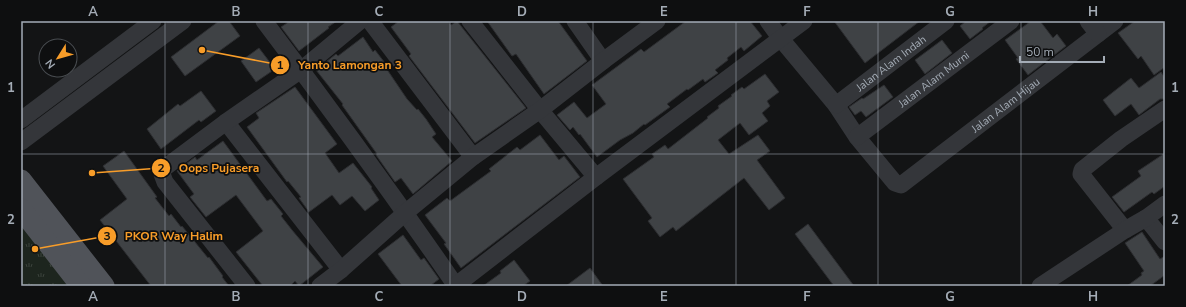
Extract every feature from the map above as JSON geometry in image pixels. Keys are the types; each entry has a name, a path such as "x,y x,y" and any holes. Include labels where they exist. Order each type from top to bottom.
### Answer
{"main road":[{"path":"21,180 104,286"},
{"path":"21,209 81,286"}],"street":[{"path":"21,120 153,21"},
{"path":"21,142 183,21"},
{"path":"264,21 405,213 456,286 596,177 804,21"},
{"path":"247,286 164,182 162,174 163,169 226,122 301,70 360,21"},
{"path":"370,21 473,157"},
{"path":"470,21 540,110 596,177"},
{"path":"575,21 603,61"},
{"path":"320,286 341,270 405,213 473,157 540,110 657,21"},
{"path":"768,21 781,39 836,105 857,137"},
{"name":"Jalan Alam Indah","path":"836,105 946,21"},
{"name":"Jalan Alam Murni","path":"857,137 1011,21"},
{"name":"Jalan Alam Hijau","path":"857,137 895,183 901,185 1093,28 1115,21"},
{"path":"1125,230 1081,174 1082,170 1104,152 1165,108"},
{"path":"226,122 341,270"},
{"path":"1041,286 1165,204"},
{"path":"1146,218 1165,242"}],"green space":[{"path":"21,212 78,286 21,286"}],"building":[{"path":"219,21 229,21 240,36 185,76 171,57"},
{"path":"290,21 337,21 299,51 281,27"},
{"path":"399,21 448,21 451,25 457,21 526,108 475,143 409,56 411,54 391,27"},
{"path":"487,21 558,21 587,61 544,94 516,54 512,56"},
{"path":"686,21 750,21 762,36 744,51 741,47 727,58 728,60 715,70 718,73 705,82 703,79 688,90 687,89 667,104 670,107 597,157 580,134 579,135 573,127 570,130 557,115 574,102 587,118 606,104 592,85 641,49 644,52"},
{"path":"834,21 920,21 865,63"},
{"path":"966,21 991,21 970,39 960,26"},
{"path":"1031,21 1040,21 1053,38 1057,34 1066,46 1028,75 1016,59 1018,58 1005,40"},
{"path":"1135,21 1165,21 1165,67 1154,75 1141,56 1138,59 1118,33"},
{"path":"363,37 373,52 375,50 388,67 386,68 407,99 426,119 436,134 432,137 452,161 413,194 401,178 395,182 342,105 343,104 316,70 336,54 338,56"},
{"path":"942,40 952,53 925,74 915,60"},
{"path":"259,48 275,69 256,82 241,61"},
{"path":"1161,72 1165,78 1165,99 1160,99 1139,115 1131,104 1115,116 1103,100 1131,78 1139,88"},
{"path":"765,74 779,92 767,101 770,106 762,113 768,121 749,135 740,123 718,140 729,154 758,135 770,151 757,160 785,198 769,210 744,178 676,231 673,227 660,237 648,221 652,218 623,179 654,157 652,154 665,145 668,149 708,118 707,117 719,108 718,106 732,96 731,95 742,87 744,89"},
{"path":"884,85 893,97 866,117 861,111 855,115 849,107"},
{"path":"295,87 337,144 325,153 339,173 353,163 372,187 371,188 379,200 365,211 352,196 340,205 332,195 309,212 299,198 301,197 288,181 287,182 247,127 259,118 256,113"},
{"path":"201,91 216,111 201,122 199,120 161,149 147,129 178,104 180,106"},
{"path":"540,135 559,160 564,156 580,177 461,268 444,244 446,243 425,215 447,198 450,201 491,171 489,169 517,147 520,150"},
{"path":"223,141 267,201 271,199 283,214 281,216 323,267 299,286 295,281 290,286 263,286 236,252 263,231 236,195 206,217 190,197 194,194 177,171 195,157 197,160"},
{"path":"124,151 157,197 155,198 169,216 171,214 208,258 209,257 229,286 151,286 100,220 127,199 103,166"},
{"path":"1165,153 1165,186 1154,194 1152,192 1124,212 1112,197 1141,176 1138,171"},
{"path":"808,224 854,286 834,286 795,234"},
{"path":"1142,232 1160,259 1165,256 1165,275 1150,286 1127,286 1142,275 1141,273 1144,271 1125,243"},
{"path":"403,235 421,260 424,258 439,279 430,286 402,286 378,254"},
{"path":"514,260 530,281 523,286 483,286 501,273 500,271"},
{"path":"590,268 603,286 566,286"}],"place":[{"name":"Yanto Lamongan 3","path":"202,50"},
{"name":"Oops Pujasera","path":"92,173"},
{"name":"PKOR Way Halim","path":"35,249"}]}
